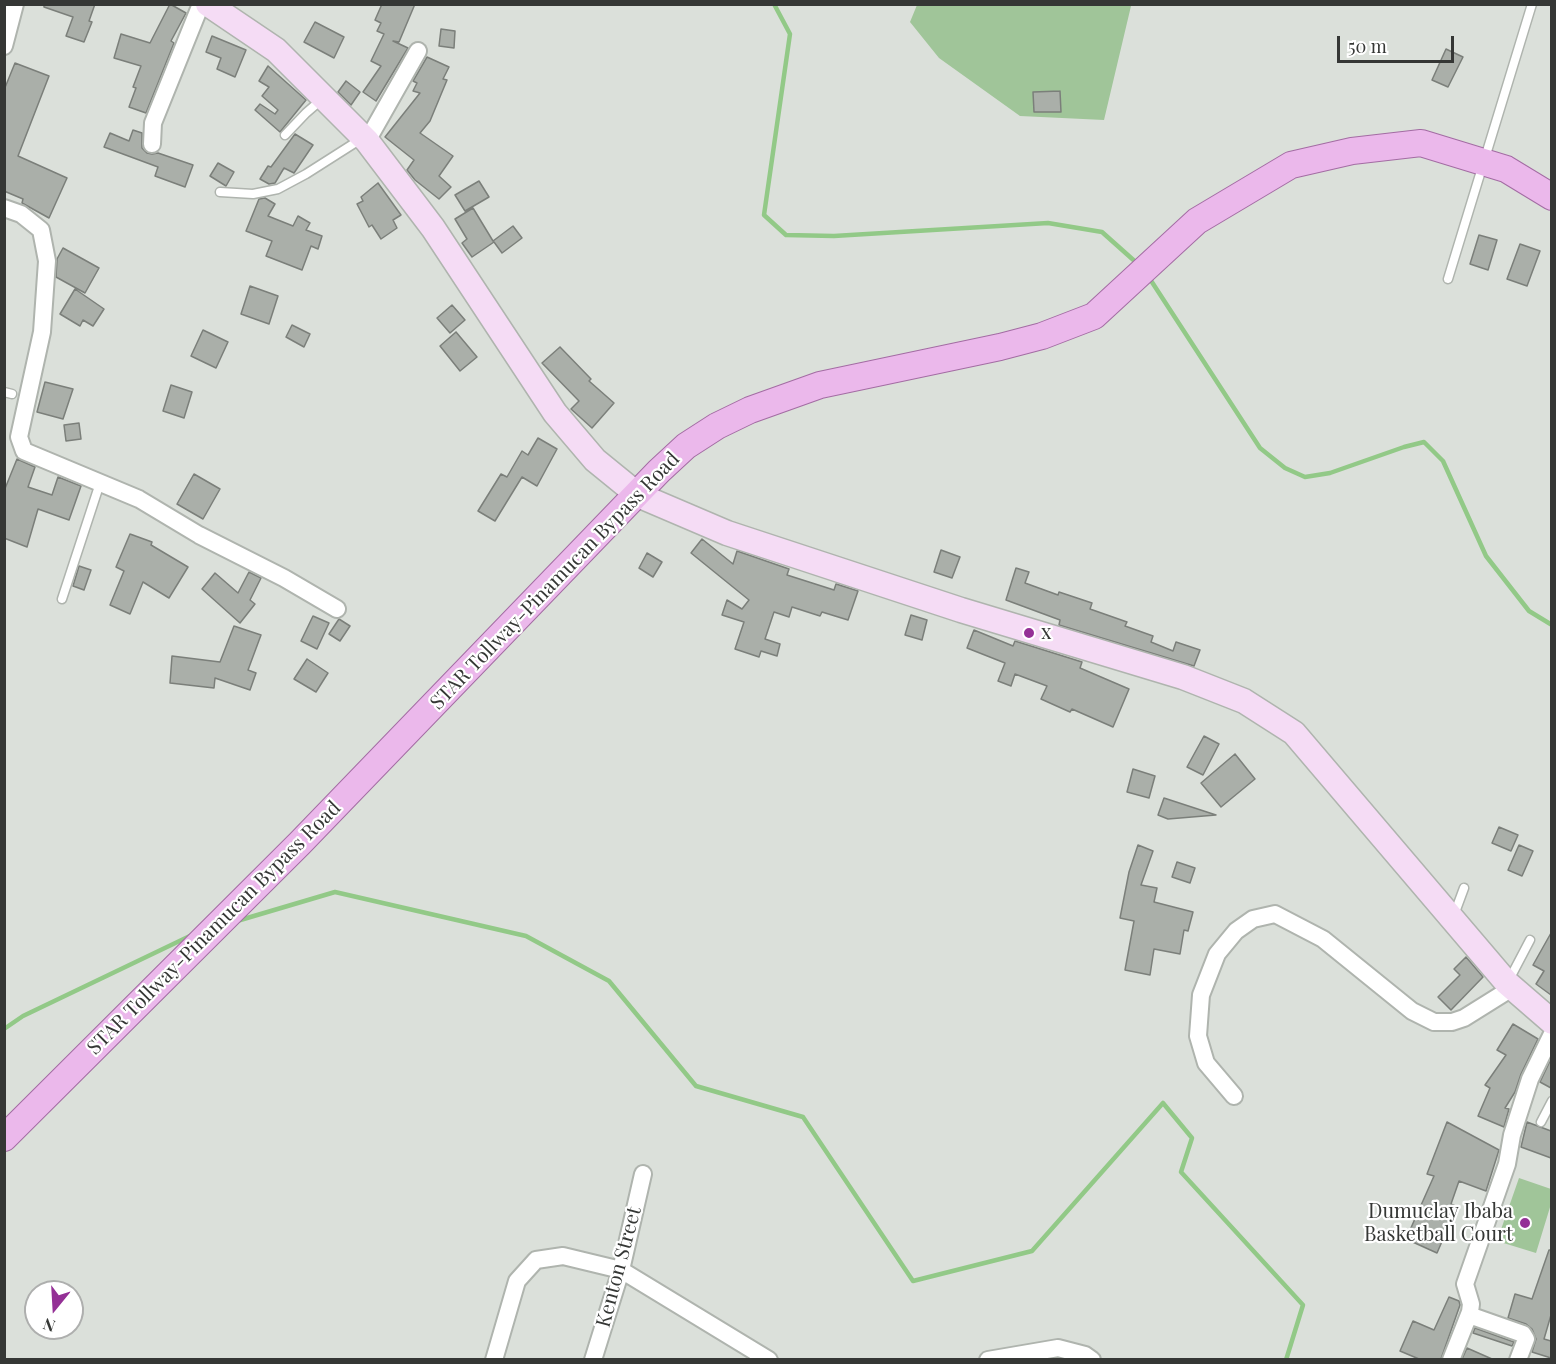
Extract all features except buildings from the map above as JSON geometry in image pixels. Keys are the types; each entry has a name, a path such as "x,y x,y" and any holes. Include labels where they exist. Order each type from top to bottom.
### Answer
{"main road":[{"name":"STAR Tollway-Pinamucan Bypass Road","path":"4,1138 300,843 659,471 686,446 717,426 750,410 820,385 959,357 1042,336 1094,316 1197,221 1291,165 1352,152 1421,143 1506,169 1551,197"}],"street":[{"path":"4,46 15,4"},
{"path":"153,144 153,123 201,4"},
{"path":"208,4 276,50 365,139 432,228 555,413 595,460 638,495 727,533 930,601 1183,677 1244,701 1294,734 1510,986 1551,1022"},
{"path":"365,139 418,51"},
{"path":"4,208 21,214 41,230 47,261 42,332 17,395 19,437 24,451 139,499 199,535 284,578 337,609"},
{"path":"1234,1096 1206,1063 1198,1036 1201,995 1217,954 1236,931 1253,919 1275,914 1323,939 1412,1011 1434,1022 1452,1022 1464,1018 1510,986"},
{"path":"1451,1359 1469,1315 1471,1304 1465,1284 1507,1164 1512,1135 1530,1079 1551,1035"},
{"name":"Kenton Street","path":"593,1359 621,1270 643,1174"},
{"path":"494,1359 517,1281 536,1260 563,1256 621,1270 769,1359"},
{"path":"1469,1315 1523,1334 1526,1339 1518,1359"},
{"path":"988,1359 1058,1348 1092,1359"}],"lane":[{"path":"1448,279 1532,4"},
{"path":"285,135 324,98"},
{"path":"220,192 253,194 278,189 365,139"},
{"path":"62,599 100,483"},
{"path":"1452,918 1464,888"},
{"path":"1510,986 1530,940"},
{"path":"1541,1122 1551,1101"}],"green space":[{"path":"1128,4 1131,6 1104,120 1020,116 939,58 910,22 917,5"},
{"name":"Dumuclay Ibaba Basketball Court","path":"1519,1178 1551,1189 1551,1204 1536,1253 1497,1241"}],"waterway":[{"path":"774,4 790,34 764,215 786,235 834,236 1048,223 1102,232 1139,265"},
{"path":"1148,276 1260,448 1285,468 1305,477 1330,473 1424,442 1443,461 1486,556 1529,611 1552,625"},
{"path":"237,921 335,892 526,936 609,981 696,1086 803,1117 913,1281 1032,1251 1163,1103 1192,1138 1181,1172 1303,1305 1286,1360"},
{"path":"4,1029 23,1016 192,935"}],"place":[{"name":"x","path":"1029,633"},
{"name":"Dumuclay Ibaba Basketball Court","path":"1525,1223"}]}
